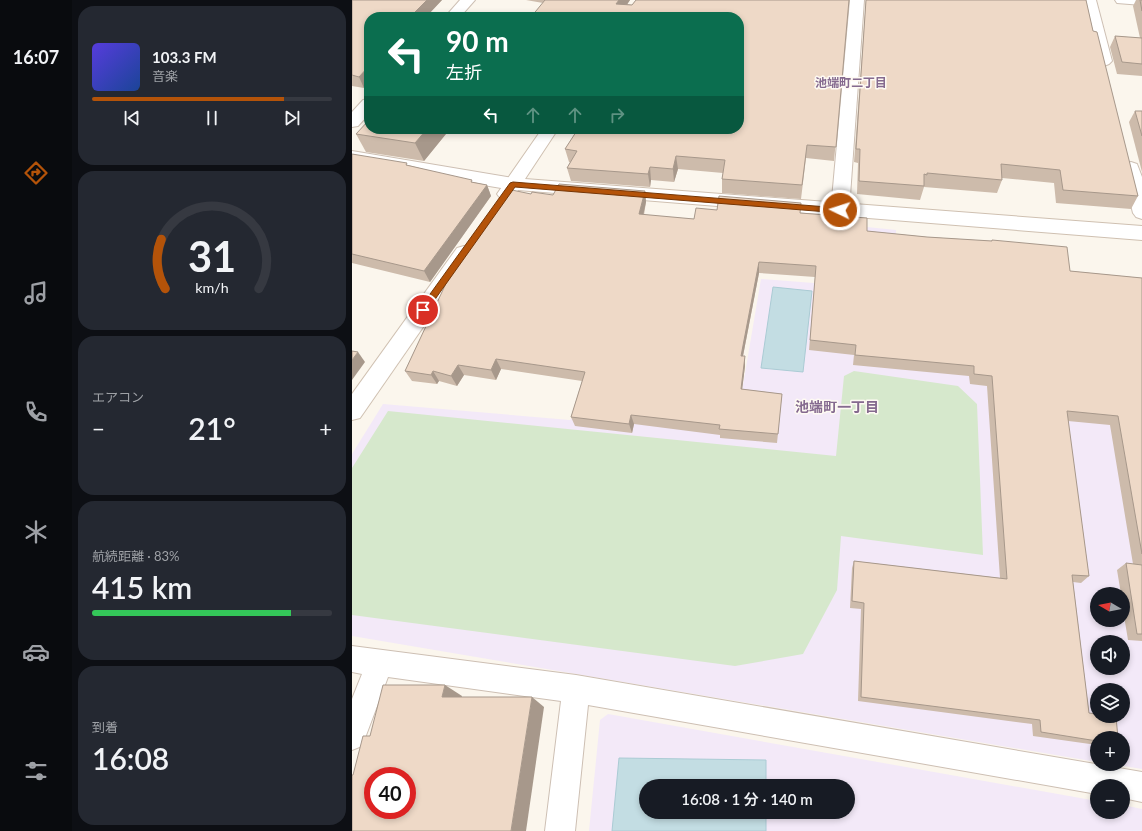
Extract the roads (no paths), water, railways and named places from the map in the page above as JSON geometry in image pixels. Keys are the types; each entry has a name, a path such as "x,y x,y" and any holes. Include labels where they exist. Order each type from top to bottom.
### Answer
{"street":[{"path":"457,12 468,0"},
{"path":"840,210 857,0"},
{"path":"1089,0 1108,76"},
{"path":"1122,0 1142,1"},
{"path":"352,122 364,109"},
{"path":"494,210 547,134"},
{"path":"1127,152 1142,213"},
{"path":"352,157 513,184 1142,233"},
{"path":"352,411 476,236"},
{"path":"352,660 576,689 1142,787"},
{"path":"352,736 379,664"},
{"path":"560,831 576,689"}],"water":[{"path":"773,287 812,291 803,372 761,368"},
{"path":"619,758 766,760 766,779 639,779 639,819 766,819 766,831 612,831"}],"district":[{"name":"池端町二丁目","path":"851,82"},
{"name":"池端町一丁目","path":"837,406"}]}
